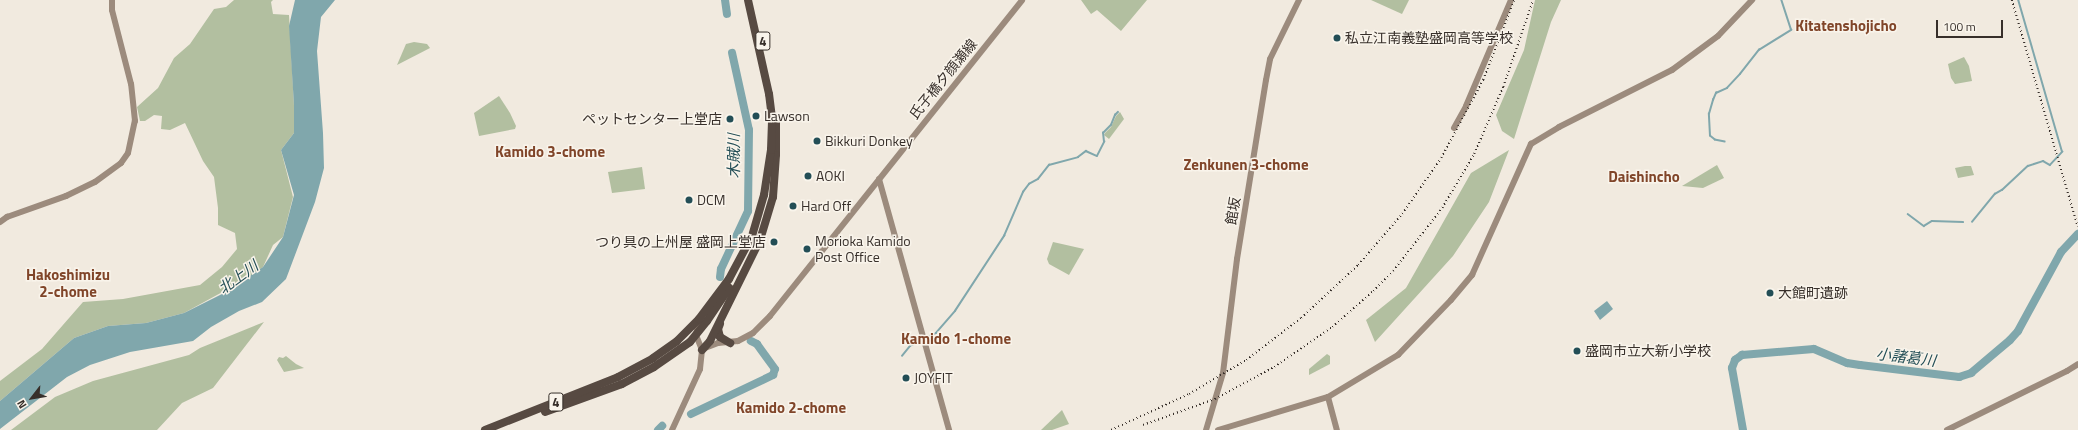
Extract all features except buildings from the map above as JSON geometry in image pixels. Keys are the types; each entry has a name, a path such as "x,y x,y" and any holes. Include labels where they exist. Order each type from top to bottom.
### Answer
{"highway":[{"name":"4","path":"486,430 627,373 653,358 677,341 698,319 729,279 752,236 767,182 771,150 772,118 766,80 748,0"},
{"name":"4","path":"498,430 622,384 638,376 690,342 735,279 754,244 768,200 776,155 778,133 775,100 754,0"},
{"path":"702,350 710,341 760,240 773,197 776,155"},
{"path":"722,316 719,333 723,340 730,343"}],"street":[{"path":"0,222 8,217 66,196 96,182 121,163 128,153 135,121 131,84 112,10 112,0"},
{"name":"氏子橋夕顔瀬線","path":"702,350 711,345 738,341 753,332 770,316 1022,0"},
{"name":"館坂","path":"1206,430 1223,373 1237,259 1270,59 1299,0"},
{"path":"1454,128 1466,106 1511,0"},
{"path":"1218,430 1328,397 1398,355 1451,300 1472,275 1531,144 1558,127 1672,70 1718,36 1752,0"},
{"path":"879,179 949,430"},
{"path":"672,430 700,369 702,350 696,334 698,319"},
{"path":"677,341 690,342 702,350"},
{"path":"1947,430 2067,371 2078,364"},
{"path":"1328,397 1337,430"}],"green space":[{"path":"234,0 273,0 271,2 273,14 289,15 294,133 281,150 293,197 283,237 273,245 263,267 248,278 184,313 146,323 108,326 74,338 0,401 0,381 42,349 83,302 123,299 200,285 222,267 237,249 235,233 218,225 218,208 214,177 203,161 185,123 170,130 161,129 162,116 154,115 145,121 140,121 137,107 158,88 174,58 190,44 214,9 226,7"},
{"path":"1081,0 1147,0 1121,31 1097,10 1091,14"},
{"path":"1371,0 1409,0 1402,14"},
{"path":"1535,0 1561,0 1551,22 1514,139 1502,131 1496,115 1524,50"},
{"path":"414,42 427,44 430,48 397,65 406,44"},
{"path":"1964,57 1969,66 1972,81 1955,84 1951,78 1948,64"},
{"path":"499,96 510,113 516,126 515,129 479,136 474,113"},
{"path":"1120,112 1124,119 1109,139 1104,135"},
{"path":"1509,150 1489,202 1453,256 1375,342 1366,320 1406,288 1471,173"},
{"path":"1717,165 1724,178 1703,188 1682,186"},
{"path":"1971,166 1974,175 1958,178 1955,168"},
{"path":"642,167 645,189 612,193 608,172"},
{"path":"1053,242 1084,249 1069,275 1049,264 1047,259"},
{"path":"264,322 213,388 182,403 157,430 11,430 55,397 93,381 189,355 200,348"},
{"path":"1327,354 1330,356 1330,364 1309,375 1309,369"},
{"path":"286,356 304,368 284,372 277,360 279,357 283,358"},
{"path":"1062,410 1069,424 1052,430 1041,430"}],"water":[{"path":"295,0 335,0 321,17 317,51 324,168 315,202 286,279 262,302 239,311 211,327 193,341 130,352 90,365 67,377 0,429 0,401 74,338 108,326 146,323 184,313 226,292 263,267 283,237 294,195 281,150 294,133 294,105 289,26"},
{"path":"1607,301 1613,309 1600,320 1594,311"}],"waterway":[{"name":"木賊川","path":"725,0 727,14"},
{"path":"1725,142 1715,140 1710,136 1709,114 1713,100 1716,93 1727,88 1759,50 1791,30 1781,0"},
{"path":"1972,222 1995,194 2002,190 2028,166 2043,161 2050,165 2062,152 2018,0"},
{"name":"木賊川","path":"720,277 721,269 748,211 749,130 732,53"},
{"path":"925,338 936,333 955,311 1004,236 1023,192 1029,184 1038,179 1049,165 1078,157 1086,151 1097,156 1104,142 1103,133 1111,125 1115,115 1118,112"},
{"path":"1908,214 1924,226 1932,221 1963,222"},
{"name":"小諸葛川","path":"1743,430 1732,368 1735,360 1742,355 1814,349 1847,363 1860,365 1959,377 1971,373 2010,340 2018,331 2061,252 2078,234"},
{"path":"902,356 910,346 922,340"},
{"name":"木賊川","path":"691,414 773,375 775,369 757,344 751,341"},
{"name":"木賊川","path":"658,430 662,426"}],"railway":[{"path":"1111,430 1189,394 1246,360 1301,318 1358,265 1402,214 1441,158 1483,80 1514,0"},
{"path":"1143,425 1215,399 1274,367 1332,327 1373,291 1393,271 1442,208 1474,154 1503,87 1533,0"},
{"path":"2012,0 2078,227"}],"place":[{"name":"私立江南義塾盛岡高等学校","path":"1337,38"},
{"name":"Lawson","path":"756,116"},
{"name":"ペットセンター上堂店","path":"730,119"},
{"name":"Bikkuri Donkey","path":"817,141"},
{"name":"AOKI","path":"808,176"},
{"name":"DCM","path":"689,200"},
{"name":"Hard Off","path":"793,206"},
{"name":"つり具の上州屋 盛岡上堂店","path":"774,242"},
{"name":"Morioka Kamido Post Office","path":"807,249"},
{"name":"大館町遺跡","path":"1770,293"},
{"name":"盛岡市立大新小学校","path":"1577,351"},
{"name":"JOYFIT","path":"906,378"}],"district":[{"name":"Kitatenshojicho","path":"1846,26"},
{"name":"Kamido 3-chome","path":"550,152"},
{"name":"Zenkunen 3-chome","path":"1246,165"},
{"name":"Daishincho","path":"1644,177"},
{"name":"Hakoshimizu 2-chome","path":"68,282"},
{"name":"Kamido 1-chome","path":"956,339"},
{"name":"Kamido 2-chome","path":"791,408"}],"water label":[{"name":"北上川","path":"238,277"}]}
